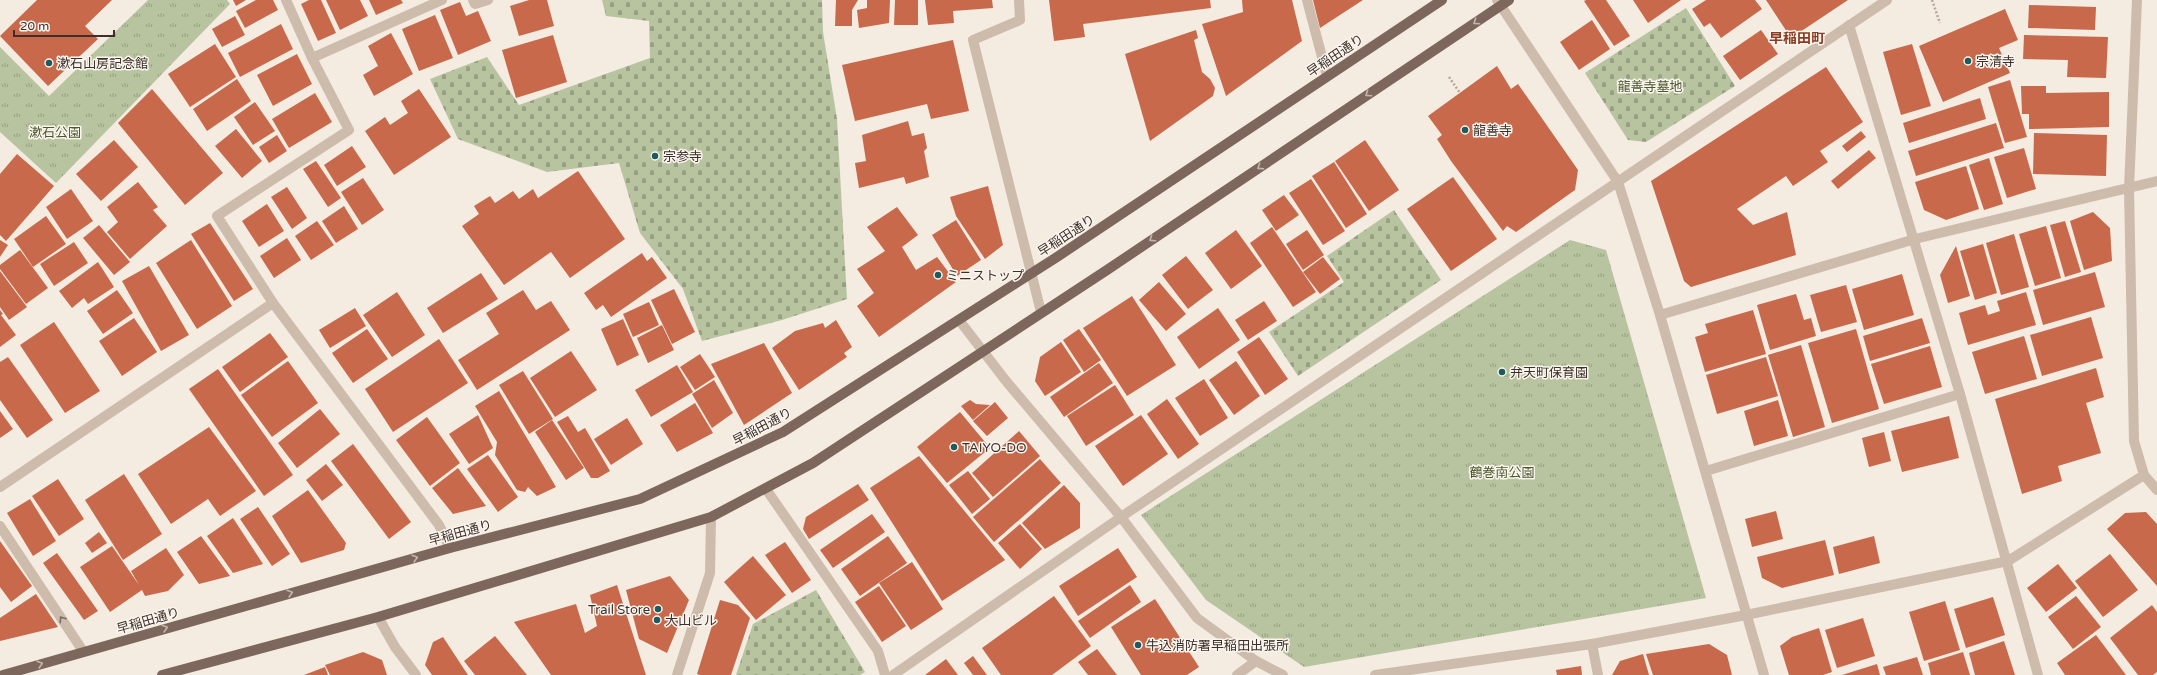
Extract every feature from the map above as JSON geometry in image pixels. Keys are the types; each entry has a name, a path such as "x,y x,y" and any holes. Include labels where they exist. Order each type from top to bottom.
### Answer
{"main road":[{"name":"早稲田通り","path":"3,675 450,548 640,499 682,480 783,432 1032,273 1442,0"},
{"path":"162,675 378,617 711,517 813,463 1107,270 1502,2"}],"street":[{"path":"286,0 312,58 349,130 217,216 273,303 439,525 450,548"},
{"path":"312,58 442,0"},
{"path":"473,0 475,4 488,0"},
{"path":"1019,0 1020,20 974,40 1041,312"},
{"path":"1306,0 1327,76"},
{"path":"893,675 1121,517 1887,0"},
{"path":"2137,0 2129,189 2134,441 2144,475 2157,490"},
{"path":"1502,2 1618,182 1660,315 1764,675"},
{"path":"1849,25 1915,239 2008,561 2038,675"},
{"path":"1660,315 1915,239 2129,189 2157,181"},
{"path":"0,487 273,303"},
{"path":"959,320 982,352 1121,517 1197,618 1256,661 1283,675"},
{"path":"1706,471 1960,394"},
{"path":"1375,675 1592,644 1746,615 2008,561 2144,475"},
{"path":"766,489 878,651 885,675"},
{"path":"677,675 710,573 711,517"},
{"path":"0,526 84,651"},
{"path":"378,617 395,647 416,675"},
{"path":"1592,644 1598,675"},
{"path":"1237,675 1256,661"}],"path":[{"path":"1932,0 1940,23"},
{"path":"1449,77 1460,93"}],"green space":[{"name":"漱石公園","path":"148,0 227,0 230,4 56,183 0,132 0,47 49,96"},
{"path":"602,0 822,0 823,32 837,119 847,299 782,320 702,341 683,289 640,233 619,163 547,172 458,139 430,79 487,57 519,105 650,58 649,21 606,16"},
{"name":"龍善寺墓地","path":"1686,8 1735,86 1646,142 1628,140 1585,73"},
{"path":"1394,210 1441,280 1298,376 1269,332 1344,282 1327,256"},
{"name":"鶴巻南公園","path":"1570,240 1606,250 1706,598 1304,667 1206,600 1141,515"},
{"path":"816,590 865,672 860,675 736,675 753,624"}],"building":[{"name":"漱石山房記念館","path":"37,0 112,0 85,26 98,39 48,86 0,36"},
{"path":"233,0 246,0 236,6"},
{"path":"256,0 273,0 278,10 245,28 236,11"},
{"path":"309,0 321,0 336,33 318,41 301,4"},
{"path":"326,0 360,0 368,16 340,30"},
{"path":"369,0 401,0 403,3 376,15"},
{"path":"529,0 547,0 554,26 519,36 510,6"},
{"path":"836,0 858,0 852,10 852,26 835,26"},
{"path":"867,0 890,0 889,23 859,28 857,10 867,8"},
{"path":"895,0 918,0 918,25 894,25"},
{"path":"925,0 992,0 993,8 953,11 954,23 928,25"},
{"path":"1049,0 1210,0 1211,8 1083,24 1085,37 1054,41"},
{"path":"1242,0 1292,0 1302,41 1226,96 1202,24 1243,12"},
{"path":"1313,0 1363,0 1320,28"},
{"path":"1606,0 1630,36 1614,46 1584,1"},
{"path":"1633,0 1681,0 1648,23"},
{"path":"1706,0 1755,0 1762,9 1721,38 1710,23 1704,27 1692,9"},
{"path":"1766,0 1848,0 1791,38"},
{"path":"460,2 466,16 478,11 491,41 458,55 440,10"},
{"path":"2029,5 2096,7 2095,30 2028,28"},
{"path":"2005,9 2018,40 1999,48 2010,73 1943,102 1919,46"},
{"path":"435,15 453,58 419,71 402,29"},
{"path":"235,16 245,35 222,47 212,29"},
{"path":"1592,20 1610,49 1579,70 1560,42"},
{"path":"281,24 293,49 240,77 228,53"},
{"path":"1196,30 1198,38 1194,40 1202,72 1210,79 1215,88 1213,96 1150,141 1125,54"},
{"path":"1761,30 1778,54 1740,80 1723,56"},
{"path":"391,33 413,74 374,96 363,75 378,66 368,46"},
{"path":"553,35 567,82 516,98 502,50"},
{"path":"2024,35 2108,37 2106,78 2067,77 2068,60 2023,59"},
{"path":"953,40 969,111 931,119 927,104 855,121 842,65"},
{"path":"215,44 236,77 190,107 168,74"},
{"path":"1912,44 1931,106 1901,115 1883,52"},
{"path":"297,54 312,84 273,106 257,75"},
{"path":"1497,66 1511,89 1518,84 1578,170 1575,190 1516,232 1507,226 1503,231 1451,161 1437,139 1442,135 1428,116"},
{"path":"1826,67 1863,122 1820,151 1828,162 1793,186 1786,176 1737,209 1753,225 1787,212 1796,255 1691,287 1684,281 1651,181"},
{"path":"237,79 251,101 207,131 193,109"},
{"path":"2010,80 2027,137 2005,143 1988,87"},
{"path":"2021,86 2046,86 2046,93 2109,92 2109,127 2029,129 2029,114 2022,114"},
{"path":"152,89 223,173 185,205 118,123"},
{"path":"419,89 451,137 394,175 365,131 385,117 390,125 408,113 401,101"},
{"path":"315,93 332,122 289,148 272,119"},
{"path":"1980,98 1986,119 1909,143 1903,123"},
{"path":"255,102 275,131 253,145 234,117"},
{"path":"908,121 912,136 924,133 927,148 924,151 929,177 906,184 904,177 859,188 855,163 866,161 862,135"},
{"path":"1996,123 2004,148 1916,176 1908,151"},
{"path":"236,129 262,161 242,178 215,146"},
{"path":"1861,131 1866,137 1847,152 1842,146"},
{"path":"2034,133 2107,135 2106,176 2033,174"},
{"path":"277,135 287,151 269,163 259,147"},
{"path":"114,140 138,167 101,201 76,174"},
{"path":"1365,140 1399,190 1369,211 1335,161"},
{"path":"352,146 366,167 337,186 324,165"},
{"path":"2024,148 2036,189 2007,198 1994,157"},
{"path":"1869,150 1876,158 1838,189 1831,181"},
{"path":"17,154 54,186 6,241 0,235 0,174"},
{"path":"1989,158 2003,204 1984,210 1969,165"},
{"path":"316,161 341,198 328,207 303,169"},
{"path":"1334,162 1367,214 1346,228 1312,176"},
{"path":"1966,166 1979,209 1946,220 1924,210 1915,182"},
{"path":"578,171 625,239 570,278 551,252 504,285 462,226 479,214 474,206 490,196 495,203 513,191 519,199 533,189 538,198"},
{"path":"1453,177 1497,239 1451,271 1407,209"},
{"path":"363,178 384,210 362,225 341,192"},
{"path":"1311,179 1345,231 1323,245 1289,193"},
{"path":"138,182 158,207 153,210 167,226 130,259 107,232 118,222 107,207"},
{"path":"988,186 1003,245 985,259 956,216 950,197"},
{"path":"287,187 307,218 292,229 271,197"},
{"path":"71,189 93,221 67,239 46,207"},
{"path":"1284,195 1299,215 1276,231 1262,210"},
{"path":"267,204 284,231 259,247 242,221"},
{"path":"344,206 358,229 336,243 322,221"},
{"path":"897,207 918,235 902,247 916,270 937,257 956,282 879,337 857,306 874,293 857,269 885,251 867,227"},
{"path":"2093,212 2110,228 2112,261 2084,270 2070,221"},
{"path":"46,216 66,244 33,267 14,239"},
{"path":"956,220 981,260 957,276 932,235"},
{"path":"317,221 334,245 311,260 295,236"},
{"path":"2065,221 2081,272 2065,277 2050,225"},
{"path":"210,223 253,289 234,301 191,234"},
{"path":"99,225 130,262 114,275 83,238"},
{"path":"2046,226 2061,278 2035,286 2019,234"},
{"path":"1272,227 1316,292 1293,307 1250,243"},
{"path":"1236,230 1262,266 1231,289 1205,253"},
{"path":"1307,230 1324,255 1303,270 1286,244"},
{"path":"2014,234 2029,287 2001,295 1986,243"},
{"path":"287,238 301,260 274,278 260,256"},
{"path":"0,240 8,245 0,257"},
{"path":"191,240 232,306 197,329 156,263"},
{"path":"74,242 88,263 54,286 40,264"},
{"path":"1983,244 1997,293 1975,300 1960,251"},
{"path":"1956,246 1970,296 1948,303 1940,275"},
{"path":"20,250 48,288 26,304 0,269 0,265"},
{"path":"642,253 647,261 652,257 667,278 611,317 603,305 596,310 584,293"},
{"path":"1186,256 1213,290 1188,309 1162,275"},
{"path":"1323,257 1340,279 1320,294 1303,272"},
{"path":"98,262 114,287 88,304 84,298 72,308 59,291"},
{"path":"149,266 189,335 161,351 122,281"},
{"path":"0,271 27,307 9,320 0,307"},
{"path":"2095,272 2105,307 2043,325 2033,290"},
{"path":"481,273 498,299 443,333 427,308"},
{"path":"1902,274 1914,315 1864,330 1852,289"},
{"path":"1159,282 1186,314 1166,331 1139,300"},
{"path":"1846,285 1857,322 1821,332 1810,295"},
{"path":"674,289 695,332 672,344 651,300"},
{"path":"117,290 133,313 103,334 87,311"},
{"path":"523,290 536,310 551,301 570,330 477,390 458,360 499,334 486,313"},
{"path":"397,292 425,335 392,357 363,315"},
{"path":"2026,292 2036,325 1968,345 1959,313 1985,305 1988,315 2000,311 1997,301"},
{"path":"1796,294 1804,320 1811,318 1816,336 1770,350 1757,305"},
{"path":"1132,296 1176,365 1127,396 1083,328"},
{"path":"1264,301 1277,321 1248,340 1235,320"},
{"path":"649,302 659,325 633,337 623,314"},
{"path":"355,308 366,326 330,348 319,330"},
{"path":"1218,308 1240,340 1199,369 1177,337"},
{"path":"0,310 3,314 1,315 16,335 0,347"},
{"path":"1753,310 1766,354 1705,372 1695,337 1708,333 1705,324"},
{"path":"2091,317 2103,358 2042,376 2030,335"},
{"path":"134,318 157,352 122,376 99,341"},
{"path":"1922,318 1930,343 1870,361 1863,336"},
{"path":"623,319 639,355 617,366 601,329"},
{"path":"836,320 852,347 844,353 847,357 799,390 772,348 795,331 823,323 825,328"},
{"path":"54,322 100,391 65,413 20,345"},
{"path":"662,325 674,350 648,363 637,338"},
{"path":"367,329 388,359 353,383 332,353"},
{"path":"1079,329 1101,360 1084,372 1063,340"},
{"path":"1856,329 1879,409 1832,423 1808,343"},
{"path":"270,333 288,357 240,392 222,367"},
{"path":"2024,336 2037,379 1985,394 1972,352"},
{"path":"1259,337 1288,379 1265,395 1237,352"},
{"path":"439,339 468,383 393,432 365,389"},
{"path":"1061,342 1081,372 1045,396 1035,381 1040,357"},
{"path":"764,343 792,393 744,425 711,364"},
{"path":"1801,345 1825,427 1793,437 1768,355"},
{"path":"1930,346 1942,387 1884,404 1871,364"},
{"path":"571,351 597,390 555,417 530,378"},
{"path":"700,354 715,377 695,390 680,367"},
{"path":"8,357 53,420 27,438 0,400 0,362"},
{"path":"1766,357 1778,396 1717,414 1706,375"},
{"path":"288,361 318,403 272,437 241,395"},
{"path":"1236,361 1260,396 1234,415 1209,380"},
{"path":"1099,363 1113,383 1064,417 1050,397"},
{"path":"677,365 693,392 651,417 635,390"},
{"path":"2096,368 2104,397 2086,403 2101,453 2058,466 2062,481 2022,494 1995,399"},
{"path":"218,369 293,475 264,496 189,389"},
{"path":"523,371 553,419 529,434 499,385"},
{"path":"1204,379 1228,418 1200,436 1175,398"},
{"path":"714,380 733,413 712,428 692,394"},
{"path":"1115,385 1134,415 1086,446 1067,416"},
{"path":"499,391 556,487 537,496 528,487 525,492 517,490 495,455 497,442 475,406"},
{"path":"1167,399 1199,444 1178,459 1147,414"},
{"path":"970,400 976,404 990,405 973,420 961,406"},
{"path":"1778,400 1788,436 1754,446 1744,411"},
{"path":"995,402 1008,418 987,436 973,421"},
{"path":"695,403 713,433 677,452 660,425"},
{"path":"320,409 340,434 297,468 278,443"},
{"path":"0,411 13,429 0,438"},
{"name":"TAIYO-DO","path":"960,412 990,448 947,483 917,447"},
{"path":"478,415 493,448 469,464 449,434"},
{"path":"1141,415 1168,454 1123,486 1095,446"},
{"path":"568,416 578,432 585,428 610,471 598,478 591,478 557,422"},
{"path":"1949,416 1959,458 1902,472 1891,431"},
{"path":"427,417 460,463 430,486 396,440"},
{"path":"627,418 643,444 611,465 594,439"},
{"path":"552,420 584,468 566,480 535,432"},
{"path":"209,427 256,491 220,516 208,499 171,524 138,474"},
{"path":"1019,431 1040,456 993,497 972,473"},
{"path":"1884,432 1891,461 1869,467 1862,438"},
{"path":"353,444 411,522 389,539 331,461"},
{"path":"488,455 518,497 498,512 467,469"},
{"path":"919,456 1005,560 942,601 870,488"},
{"path":"1040,459 1061,483 994,542 973,517"},
{"path":"326,464 343,485 322,501 306,480"},
{"path":"458,468 486,506 453,514 432,488"},
{"path":"968,471 990,499 972,514 949,485"},
{"path":"124,474 162,534 123,560 85,500"},
{"path":"58,479 84,519 59,536 32,496"},
{"path":"858,484 869,500 809,539 803,529 806,517"},
{"path":"1064,485 1080,503 1080,528 1045,549 1022,523"},
{"path":"308,490 346,543 344,550 301,563 272,516"},
{"path":"30,499 56,541 33,556 7,513"},
{"path":"258,507 290,554 272,566 240,519"},
{"path":"1776,511 1783,539 1752,547 1745,519"},
{"path":"2146,512 2157,524 2157,586 2107,529 2125,513"},
{"path":"872,514 885,532 833,568 820,550"},
{"path":"233,518 263,564 233,573 207,536"},
{"path":"1020,524 1042,549 1020,569 998,543"},
{"path":"99,532 107,543 92,553 85,543"},
{"path":"201,536 230,576 199,584 177,552"},
{"path":"888,536 907,563 860,596 841,569"},
{"path":"1874,536 1880,563 1839,574 1833,547"},
{"path":"1825,540 1834,575 1782,588 1762,578 1757,557"},
{"path":"0,541 32,586 11,602 0,587"},
{"path":"785,542 811,580 792,593 765,555"},
{"path":"112,546 139,585 131,571 166,548 184,575 168,591 145,596 142,590 110,612 80,567"},
{"path":"1118,548 1137,577 1078,616 1059,586"},
{"path":"57,553 98,611 84,620 43,563"},
{"path":"2110,554 2138,590 2103,617 2075,581"},
{"path":"753,556 786,595 756,620 724,582"},
{"path":"912,562 943,609 911,630 879,583"},
{"path":"2058,564 2077,588 2046,612 2027,588"},
{"name":"大山ビル","path":"670,576 689,600 667,653 639,639 626,590"},
{"path":"617,585 646,675 551,675 514,622 576,604 585,633 597,626 590,595"},
{"path":"1130,585 1141,602 1090,638 1078,621"},
{"path":"879,586 906,626 882,642 855,602"},
{"path":"36,594 58,627 0,641 0,618"},
{"path":"1054,596 1091,646 1052,675 1001,675 982,648"},
{"path":"2076,596 2101,627 2073,649 2048,617"},
{"path":"1993,597 2005,635 1966,648 1954,609"},
{"path":"1155,599 1199,667 1187,675 1141,675 1111,627"},
{"path":"720,600 738,605 750,618 731,675 700,675 697,674"},
{"path":"1945,601 1960,650 1924,661 1909,612"},
{"path":"2152,605 2157,612 2157,672 2153,675 2138,675 2110,638"},
{"path":"1863,618 1875,656 1837,668 1825,630"},
{"path":"1819,628 1832,672 1823,675 1789,675 1780,646 1792,637"},
{"path":"2096,635 2126,675 2065,675 2057,663"},
{"path":"495,636 527,675 475,675 464,661"},
{"path":"443,637 468,675 432,675 425,665 433,642"},
{"path":"2004,641 2015,675 1975,675 1969,653"},
{"path":"1709,644 1727,655 1732,675 1653,675 1646,654"},
{"path":"1097,649 1117,675 1088,675 1078,662"},
{"path":"363,652 382,660 387,675 330,675 325,665"},
{"path":"1963,652 1970,675 1931,675 1928,663"},
{"path":"1643,654 1649,675 1612,675 1620,661"},
{"path":"973,656 987,675 973,675 964,663"},
{"path":"1917,657 1923,675 1886,675 1883,667"},
{"path":"946,659 958,675 925,675"},
{"path":"1877,664 1880,675 1842,675"},
{"path":"1581,666 1582,675 1557,675 1556,670"},
{"path":"325,667 328,675 304,675"}],"place":[{"name":"宗清寺","path":"1968,61"},
{"name":"漱石山房記念館","path":"49,63"},
{"name":"龍善寺","path":"1465,130"},
{"name":"宗参寺","path":"655,156"},
{"name":"ミニストップ","path":"938,275"},
{"name":"弁天町保育園","path":"1502,372"},
{"name":"TAIYO-DO","path":"954,447"},
{"name":"Trail Store","path":"658,609"},
{"name":"大山ビル","path":"657,620"},
{"name":"牛込消防署早稲田出張所","path":"1138,645"}],"district":[{"name":"早稲田町","path":"1797,38"}]}
